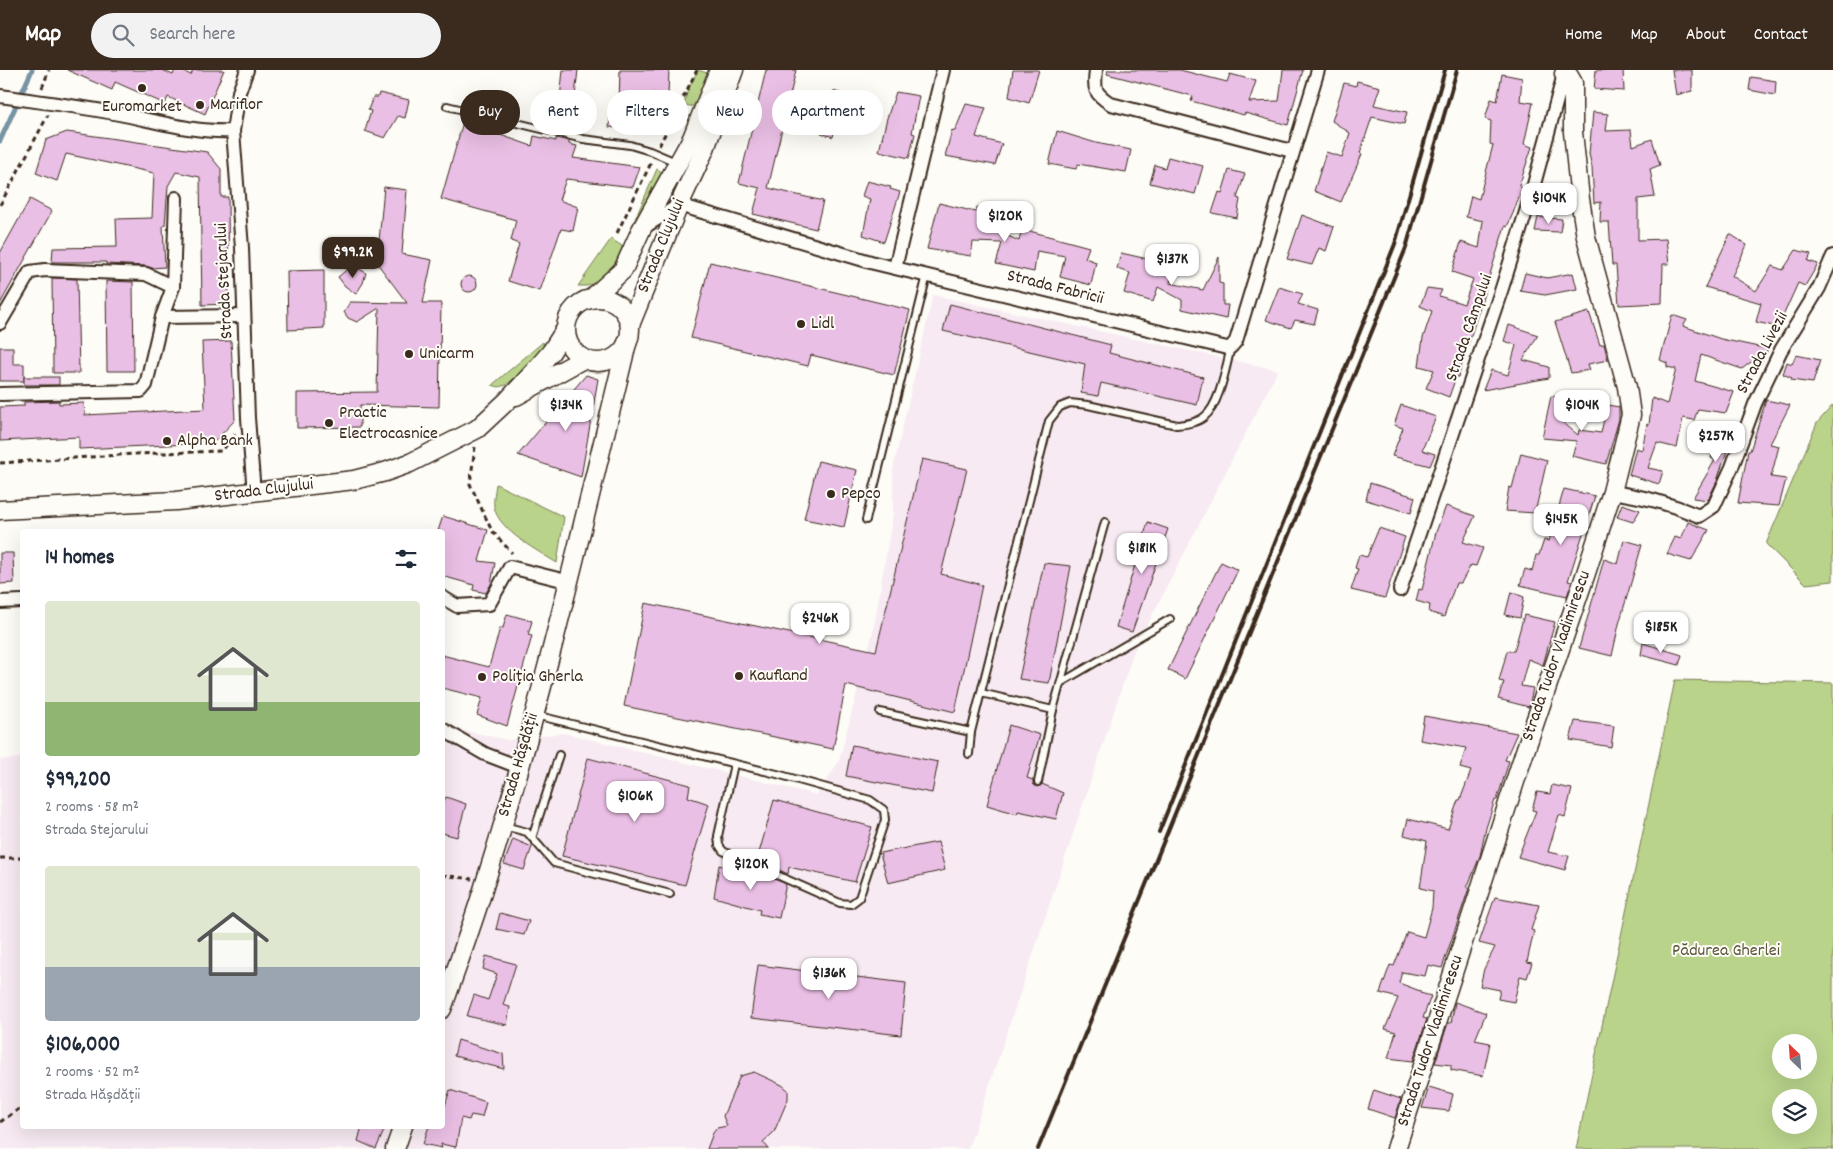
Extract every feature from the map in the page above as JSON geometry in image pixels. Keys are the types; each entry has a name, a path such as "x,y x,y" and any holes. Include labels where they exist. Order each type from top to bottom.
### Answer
{"street":[{"name":"Strada Stejarului","path":"247,70 239,92 233,131 242,248 243,316 254,493"},
{"name":"Strada Clujului","path":"0,510 176,501 354,480 410,463 477,429 507,401 551,352 565,330 570,314 575,307 591,298 623,270 641,230 692,138 719,70"},
{"name":"Strada Clujului","path":"507,401 591,361 616,356 627,343 630,326 678,205 709,141 734,70"},
{"path":"895,268 943,70"},
{"path":"1096,70 1094,87 1099,96 1111,104 1292,151"},
{"path":"1231,347 1236,341 1318,70"},
{"name":"Strada Tudor Vladimirescu","path":"1396,1149 1612,492 1631,415 1627,387 1586,237 1573,132 1573,83 1565,72"},
{"name":"Strada Câmpului","path":"1400,590 1530,199 1565,72"},
{"path":"4,97 54,103 220,132 233,131"},
{"path":"0,394 142,391 146,385 162,318 173,286 176,198"},
{"path":"641,230 678,205"},
{"name":"Strada Fabricii","path":"678,205 762,231 895,268 1227,348 1231,347"},
{"name":"Strada Livezii","path":"1612,492 1645,497 1672,504 1700,516 1714,506 1732,467 1755,404 1781,350 1819,288 1833,256"},
{"path":"0,323 30,272 45,270 146,274 173,286"},
{"name":"Strada Clujului","path":"591,298 600,298 616,304 623,310 630,326"},
{"path":"162,318 243,316"},
{"path":"565,330 570,347 591,361 613,400"},
{"name":"Strada Hășdății","path":"445,1000 486,881 519,767 570,582 627,343"},
{"path":"445,599 457,606 489,604 510,567 570,582"},
{"path":"0,602 20,601"},
{"path":"445,731 484,754 519,767"},
{"path":"395,1149 402,1129"}],"lane":[{"path":"448,106 583,138 630,145 678,162"},
{"path":"866,520 927,276"},
{"path":"969,754 971,732 1049,421 1060,407 1070,403 1088,405 1178,425 1192,423 1204,417 1215,402 1231,347"},
{"path":"1038,782 1053,710 1105,522"},
{"path":"1062,682 1170,619"},
{"path":"981,693 1053,710"},
{"path":"880,712 971,732"},
{"path":"533,715 734,764 870,800 884,810 885,820 859,898 851,904 840,903 723,851 719,845 718,836 734,764"},
{"path":"532,838 559,755"},
{"path":"502,826 527,832 554,863 670,894"}],"path":[{"path":"36,101 49,70"},
{"path":"0,205 54,103"},
{"path":"0,464 134,454 222,451 248,418"},
{"path":"477,429 470,484 492,531 518,560 524,570"},
{"path":"0,858 20,858"},
{"path":"445,876 486,881"},
{"path":"0,1122 20,1108"}],"shaded area":[{"path":"933,295 1278,370 1134,651 968,1149 0,1149 0,760 20,758 20,1129 445,1129 445,726 508,740 564,733 817,795 839,761 873,632 893,514 893,469"}],"green space":[{"path":"698,70 710,74 704,90 698,90 697,107 688,106 688,89"},
{"path":"657,169 666,174 642,226 632,226"},
{"path":"611,239 622,246 623,250 603,281 586,286 578,286"},
{"path":"543,342 544,349 540,357 506,385 499,387 492,385"},
{"path":"1833,405 1833,581 1806,584 1766,544 1817,423"},
{"path":"496,484 564,517 557,563 520,540 503,524 497,516 494,507"},
{"name":"Pădurea Gherlei","path":"1675,680 1833,683 1833,1149 1576,1149"}],"building":[{"path":"67,70 162,70 173,75 175,70 180,70 191,75 193,70 224,70 205,114 168,97 165,104 115,82 112,90"},
{"path":"563,70 578,70 576,90 561,90"},
{"path":"620,70 669,70 668,90 619,90"},
{"path":"766,70 796,70 791,90 772,90 772,135 781,135 768,188 823,201 816,229 753,214 760,188 739,183 750,135 762,135 761,90"},
{"path":"1013,70 1039,70 1029,103 1009,97"},
{"path":"1108,70 1180,70 1227,82 1230,74 1256,81 1249,102 1279,101 1283,70 1303,70 1288,125 1191,101 1193,96 1107,74"},
{"path":"1596,70 1623,70 1624,91 1594,89"},
{"path":"1672,70 1692,70 1692,91 1676,95"},
{"path":"1502,74 1522,78 1520,101 1533,103 1524,144 1532,147 1519,186 1522,188 1507,227 1505,226 1458,377 1456,377 1449,397 1426,388 1434,370 1419,366 1423,338 1432,311 1420,306 1427,288 1442,290 1439,296 1464,304 1473,279 1452,272 1461,242 1479,248 1483,221 1466,217 1471,196 1479,199 1493,145 1490,144 1491,121 1485,119 1491,99 1497,101"},
{"path":"1751,77 1776,81 1775,95 1749,90"},
{"path":"1357,81 1380,87 1374,105 1407,112 1404,124 1372,117 1360,153 1362,154 1341,202 1314,191 1326,152 1342,157 1350,133 1332,121 1344,83 1356,86"},
{"path":"896,92 919,96 912,133 915,134 909,158 879,151"},
{"path":"379,93 409,100 405,118 398,116 385,138 365,131 371,111 368,110 373,97 378,97"},
{"path":"966,104 986,108 976,137 1002,144 995,165 945,156 952,130 955,131"},
{"path":"1593,112 1608,114 1606,131 1631,130 1633,146 1652,139 1660,165 1650,169 1655,197 1638,199 1638,240 1666,239 1669,264 1663,264 1662,303 1619,305 1616,265 1612,265 1609,222 1600,222 1601,202 1594,203 1592,167 1589,154"},
{"path":"1057,131 1096,143 1131,150 1126,172 1078,164 1076,169 1049,164"},
{"path":"67,132 207,152 221,169 221,197 228,197 229,304 202,305 200,177 176,172 168,186 165,225 163,226 165,267 152,268 106,264 106,262 52,262 53,248 117,247 116,219 152,218 154,173 66,154 57,181 36,173 46,140"},
{"path":"460,132 460,135 500,135 532,146 534,136 556,141 556,138 569,141 569,144 577,146 573,158 640,167 633,187 566,179 559,200 578,207 573,231 561,229 540,291 508,281 519,244 511,241 516,220 441,199"},
{"path":"1168,157 1203,166 1195,194 1150,183 1155,165 1165,168"},
{"path":"1229,170 1245,174 1237,198 1240,199 1237,218 1212,213 1219,192 1222,193"},
{"path":"867,181 891,187 890,189 900,192 884,242 863,235 870,199 862,196"},
{"path":"384,187 407,190 402,254 432,260 423,303 441,303 439,407 360,405 360,427 297,428 297,393 377,392 379,308 357,322 348,318 344,312 350,302 407,303 377,263"},
{"path":"30,199 52,211 0,304 0,253"},
{"path":"939,203 976,212 977,207 994,211 990,228 1019,241 1022,229 1089,247 1085,258 1096,262 1091,285 1060,277 1065,256 1037,251 1034,272 996,264 1002,243 973,242 971,256 927,249"},
{"path":"1302,215 1334,227 1326,251 1319,248 1312,265 1287,259"},
{"path":"1538,217 1562,219 1560,232 1535,231"},
{"path":"1730,234 1747,245 1732,276 1756,291 1772,266 1783,270 1796,250 1811,254 1808,261 1818,264 1805,286 1798,283 1778,327 1756,322 1761,303 1705,287"},
{"path":"1121,253 1174,265 1170,283 1203,290 1219,257 1219,283 1223,284 1223,305 1228,305 1226,319 1182,309 1182,300 1158,287 1153,302 1124,293 1130,273 1117,269"},
{"name":"Lidl","path":"710,262 910,310 894,375 811,355 808,366 691,338"},
{"path":"350,267 358,268 366,273 363,283 356,294 345,286 338,277"},
{"path":"324,270 324,328 288,330 287,271"},
{"path":"1525,273 1547,278 1573,273 1577,289 1545,295 1520,291"},
{"path":"466,276 472,276 477,281 475,290 466,292 461,287 461,281"},
{"path":"52,278 77,279 79,373 53,373"},
{"path":"106,281 133,282 134,371 107,371"},
{"path":"1279,287 1303,294 1298,304 1318,310 1314,324 1295,320 1291,328 1266,320"},
{"path":"950,304 1111,345 1109,353 1203,377 1197,405 1101,383 1098,396 1081,393 1085,364 943,331"},
{"path":"1589,312 1600,345 1604,344 1608,360 1588,364 1590,370 1571,373 1555,322"},
{"path":"1672,315 1687,320 1683,326 1721,339 1768,349 1760,365 1751,362 1742,369 1701,355 1695,381 1734,392 1726,413 1698,409 1694,420 1683,418 1677,448 1657,443 1648,468 1663,471 1659,484 1629,475 1636,448 1642,450 1647,424 1649,425 1652,398 1667,404 1676,369 1667,367 1667,363 1660,360"},
{"path":"1509,325 1538,335 1523,360 1549,367 1549,378 1483,390 1491,370 1508,375 1516,345 1504,341"},
{"path":"231,341 235,420 213,443 79,449 79,437 0,441 0,407 24,406 24,402 59,401 59,404 84,403 85,415 205,409 202,342"},
{"path":"0,347 13,347 13,364 24,364 24,381 0,381"},
{"path":"1796,355 1820,360 1813,383 1791,380 1792,378 1783,374 1787,362 1792,364"},
{"path":"586,375 598,379 581,477 518,455"},
{"path":"24,377 59,377 59,385 24,385"},
{"path":"1551,396 1569,398 1560,420 1578,435 1579,430 1601,433 1607,405 1619,407 1619,419 1606,464 1572,456 1577,441 1542,438"},
{"path":"1766,400 1790,405 1770,444 1779,446 1771,477 1786,479 1779,506 1738,503 1748,451 1750,451"},
{"path":"1401,405 1436,417 1422,450 1435,454 1430,466 1392,456 1403,428 1394,425"},
{"path":"1725,422 1735,426 1717,481 1708,500 1693,498 1715,460 1711,458"},
{"path":"1521,453 1547,460 1535,513 1505,511 1509,487 1512,488"},
{"path":"922,459 967,469 941,574 982,585 955,712 846,685 833,749 624,706 645,603 876,651"},
{"name":"Pepco","path":"818,461 857,470 844,527 804,519"},
{"path":"1370,483 1415,497 1411,513 1366,500"},
{"path":"1564,489 1595,496 1568,581 1572,582 1567,596 1520,585 1525,569 1532,571 1536,555 1539,555 1544,540 1549,541"},
{"path":"1622,504 1640,510 1633,522 1617,517"},
{"path":"1446,506 1475,516 1463,542 1483,548 1476,566 1471,565 1461,583 1456,583 1444,617 1429,612 1430,605 1416,601 1419,589 1422,590 1436,532"},
{"path":"443,516 488,530 479,561 495,563 491,584 486,593 473,590 474,585 445,577 445,529 439,529"},
{"path":"1148,522 1168,529 1132,632 1116,627"},
{"path":"1688,522 1709,530 1691,561 1667,554 1675,537 1681,539"},
{"path":"1379,528 1405,537 1385,598 1351,590 1358,569 1355,568 1359,555 1367,557"},
{"path":"1624,540 1642,545 1619,624 1612,656 1579,648 1604,559 1618,564"},
{"path":"0,553 13,553 14,583 0,584"},
{"path":"1221,562 1238,570 1185,679 1168,670"},
{"path":"1044,563 1071,566 1049,683 1019,679"},
{"path":"1511,592 1524,597 1520,618 1505,615"},
{"name":"Poliția Gherla","path":"507,614 532,621 528,635 532,636 507,726 477,715 482,698 445,689 445,656 489,667 500,628 503,628"},
{"path":"1524,615 1555,622 1543,665 1528,659 1521,686 1533,688 1529,707 1498,699 1504,682 1499,681 1507,651 1514,651"},
{"path":"1643,643 1682,655 1679,665 1641,655"},
{"path":"1424,716 1517,733 1505,760 1509,761 1486,828 1480,856 1467,888 1469,888 1442,968 1428,965 1425,976 1402,972 1399,983 1431,996 1423,1018 1427,1019 1413,1061 1388,1058 1396,1032 1385,1029 1398,998 1380,993 1390,965 1394,966 1407,932 1424,937 1432,908 1433,891 1420,888 1427,841 1404,835 1408,819 1448,829 1471,771 1460,768 1466,748 1420,740"},
{"path":"1575,721 1614,726 1611,747 1570,740"},
{"path":"1009,725 1040,735 1027,778 1033,780 1033,784 1037,787 1042,784 1063,793 1056,819 1018,811 1017,814 987,805"},
{"path":"852,745 938,762 932,793 846,776"},
{"path":"588,758 690,785 688,797 709,804 685,885 562,856"},
{"path":"1552,785 1572,789 1565,817 1559,815 1548,852 1569,856 1565,870 1518,857 1536,811 1532,810 1537,792 1550,794"},
{"path":"446,797 466,804 457,837 445,834"},
{"path":"774,800 872,827 855,882 789,867 788,874 757,860"},
{"path":"513,839 532,847 524,870 504,864"},
{"path":"938,842 945,870 888,883 880,853"},
{"path":"719,865 752,875 754,870 786,884 779,918 759,914 760,910 714,897"},
{"path":"1495,897 1539,905 1531,930 1534,931 1527,962 1532,963 1527,978 1520,976 1514,1002 1498,999 1500,990 1480,986 1484,969 1495,947 1479,943"},
{"path":"500,913 529,921 524,935 496,929"},
{"path":"486,956 516,964 503,1005 510,1007 507,1025 467,1016 474,995 488,1000 497,974 483,969"},
{"path":"758,965 906,983 901,1035 751,1018"},
{"path":"1455,1002 1486,1013 1475,1040 1490,1043 1483,1076 1451,1070 1451,1065 1435,1063 1448,1023 1451,1023"},
{"path":"458,1040 503,1054 504,1069 454,1056"},
{"path":"754,1072 782,1085 788,1090 788,1099 774,1132 763,1142 769,1149 707,1149 717,1128 727,1126 723,1116 740,1076"},
{"path":"1429,1087 1453,1094 1449,1111 1422,1108"},
{"path":"450,1090 486,1102 482,1117 471,1115 469,1120 461,1118 456,1147 441,1144 442,1148 423,1144 428,1129 445,1129 445,1106"},
{"path":"1374,1090 1401,1099 1395,1118 1368,1109"},
{"path":"361,1129 385,1129 376,1149 358,1141"}],"waterway":[{"path":"0,141 32,70"}],"railway":[{"path":"1159,832 1395,244 1445,70"},
{"path":"1038,1149 1406,248 1457,70"}],"place":[{"name":"Euromarket","path":"142,88"},
{"name":"Mariflor","path":"200,105"},
{"name":"Lidl","path":"801,324"},
{"name":"Unicarm","path":"409,354"},
{"name":"Practic Electrocasnice","path":"329,423"},
{"name":"Alpha Bank","path":"167,441"},
{"name":"Pepco","path":"831,494"},
{"name":"Kaufland","path":"739,676"},
{"name":"Poliția Gherla","path":"482,677"}]}
